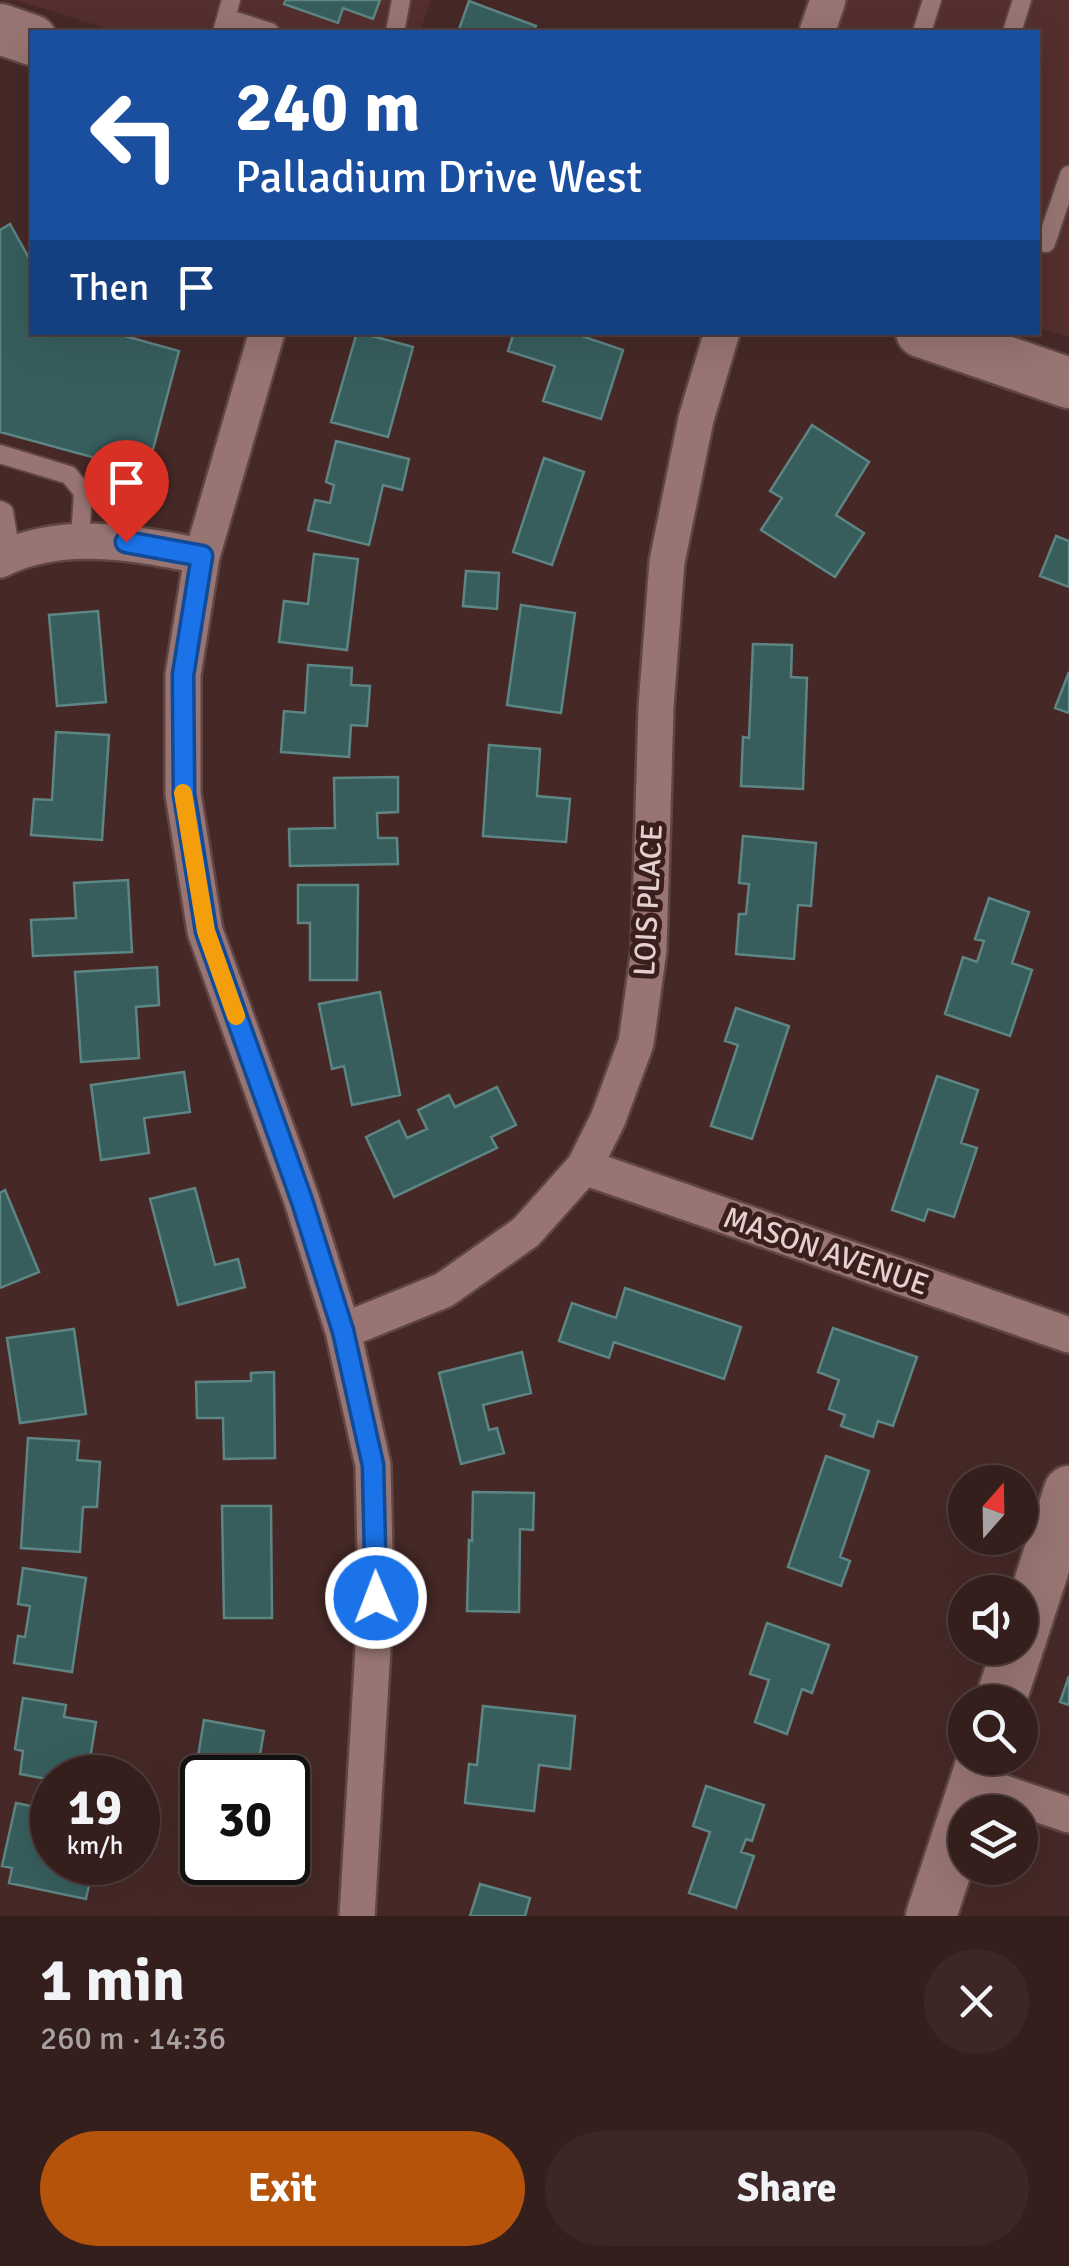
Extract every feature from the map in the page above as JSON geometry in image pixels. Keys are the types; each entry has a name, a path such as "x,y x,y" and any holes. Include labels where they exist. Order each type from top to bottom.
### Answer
{"main road":[{"path":"0,29 30,39"},
{"path":"949,338 1069,383"},
{"path":"1038,1586 1069,1491"},
{"path":"931,1916 976,1775"}],"street":[{"path":"818,30 828,0"},
{"path":"266,335 202,556 183,675 184,794 206,931 302,1201 343,1331 373,1465 376,1598 357,1916"},
{"name":"LOIS PLACE","path":"343,1331 444,1290 526,1232 584,1168 608,1119 636,1044 649,950 656,707 668,562 696,419 721,335"},
{"path":"6,557 68,541 126,542 202,556"},
{"name":"MASON AVENUE","path":"584,1168 1069,1336"},
{"path":"988,1775 1069,1814"}],"lane":[{"path":"395,30 401,0"},
{"path":"923,30 932,0"},
{"path":"1013,30 1022,0"},
{"path":"226,17 264,30"},
{"path":"1040,241 1046,243 1069,175"},
{"path":"0,454 70,475 84,492 80,541"},
{"path":"0,510 4,512 6,557"}],"shaded area":[{"path":"16,0 431,0 421,30 112,30"},
{"path":"812,0 1069,0 1069,337 1040,328 1040,30 802,30"}],"building":[{"path":"286,0 380,0 373,19 343,8 338,23 284,4"},
{"path":"469,1 536,26 534,30 459,30"},
{"path":"10,224 30,258 30,335 125,335 179,351 147,472 0,432 0,230"},
{"path":"356,335 413,347 388,437 331,422"},
{"path":"513,335 579,335 623,350 601,419 543,401 555,366 508,351"},
{"path":"812,425 869,462 836,515 864,533 835,577 761,530 782,498 770,491"},
{"path":"336,441 409,459 402,490 383,485 369,545 308,530 315,500 330,503 334,485 326,482"},
{"path":"544,458 584,472 552,565 513,552"},
{"path":"1056,536 1069,541 1069,587 1040,576"},
{"path":"314,554 358,559 347,650 279,642 284,601 308,604"},
{"path":"466,571 499,573 497,609 463,606"},
{"path":"521,605 575,613 561,713 507,705"},
{"path":"98,611 106,702 57,706 49,615"},
{"path":"753,644 792,645 791,677 807,678 803,789 741,786 743,737 749,738"},
{"path":"308,665 352,668 351,685 370,686 367,726 351,725 349,757 281,752 284,711 305,713"},
{"path":"1069,672 1069,713 1055,708"},
{"path":"56,732 109,735 102,840 31,835 34,799 52,800"},
{"path":"489,745 540,749 537,796 570,799 566,842 483,836"},
{"path":"398,777 398,812 377,813 378,838 397,838 398,864 290,866 289,829 335,828 334,778"},
{"path":"743,836 816,843 811,906 798,905 794,959 736,954 739,914 746,914 749,884 739,883"},
{"path":"128,880 132,952 33,956 31,920 76,918 74,883"},
{"path":"298,885 358,885 357,980 310,980 310,923 298,923"},
{"path":"989,898 1029,912 1012,963 1032,970 1010,1036 945,1014 963,957 977,962 984,941 975,939"},
{"path":"157,967 159,1005 136,1007 139,1058 81,1062 75,972"},
{"path":"380,992 400,1095 352,1105 344,1066 332,1069 319,1004"},
{"path":"736,1008 789,1026 752,1139 711,1126 738,1045 725,1041"},
{"path":"184,1072 190,1112 144,1118 149,1153 101,1160 91,1085"},
{"path":"937,1076 978,1090 961,1143 977,1148 954,1217 928,1209 924,1221 892,1210"},
{"path":"497,1087 516,1125 491,1137 497,1148 394,1197 366,1137 399,1121 407,1138 427,1129 418,1110 449,1095 455,1107"},
{"path":"195,1188 215,1265 238,1259 245,1287 178,1305 150,1199"},
{"path":"5,1190 39,1272 0,1288 0,1193"},
{"path":"625,1288 741,1327 724,1379 614,1342 609,1358 559,1341 572,1303 616,1318"},
{"path":"833,1328 917,1357 893,1426 878,1421 873,1437 841,1426 845,1415 829,1409 839,1380 818,1372"},
{"path":"74,1329 86,1414 20,1423 7,1338"},
{"path":"522,1352 531,1393 483,1405 489,1430 497,1428 504,1453 461,1464 439,1373"},
{"path":"274,1372 275,1458 224,1459 223,1418 197,1418 196,1382 251,1381 251,1373"},
{"path":"28,1438 79,1441 77,1460 100,1462 97,1507 83,1507 80,1552 21,1548"},
{"path":"826,1456 869,1471 840,1557 850,1561 841,1586 788,1567"},
{"path":"473,1492 534,1493 533,1530 520,1529 519,1612 467,1611"},
{"path":"222,1506 271,1506 272,1618 224,1618"},
{"path":"23,1568 86,1578 72,1672 14,1663 18,1636 25,1637 30,1606 18,1604"},
{"path":"767,1623 829,1645 812,1693 802,1689 787,1734 755,1722 769,1680 750,1674"},
{"path":"1069,1676 1069,1705 1060,1702"},
{"path":"23,1698 66,1705 64,1717 96,1722 91,1755 30,1755 30,1776 20,1774 23,1751 15,1749"},
{"path":"483,1706 575,1716 570,1769 539,1765 534,1811 465,1803 469,1764 477,1765"},
{"path":"204,1720 264,1731 260,1755 198,1755"},
{"path":"706,1786 764,1805 752,1841 746,1839 741,1852 754,1856 736,1908 689,1893 710,1832 693,1826"},
{"path":"16,1803 30,1806 30,1885 89,1885 86,1899 9,1883 12,1868 2,1866"},
{"path":"480,1884 530,1898 525,1916 470,1916"}],"slow traffic":[{"path":"183,793 206,931 236,1016"}],"route":[{"path":"126,542 202,556 183,675 184,794 206,931 302,1201 343,1331 373,1465 376,1598"}]}
